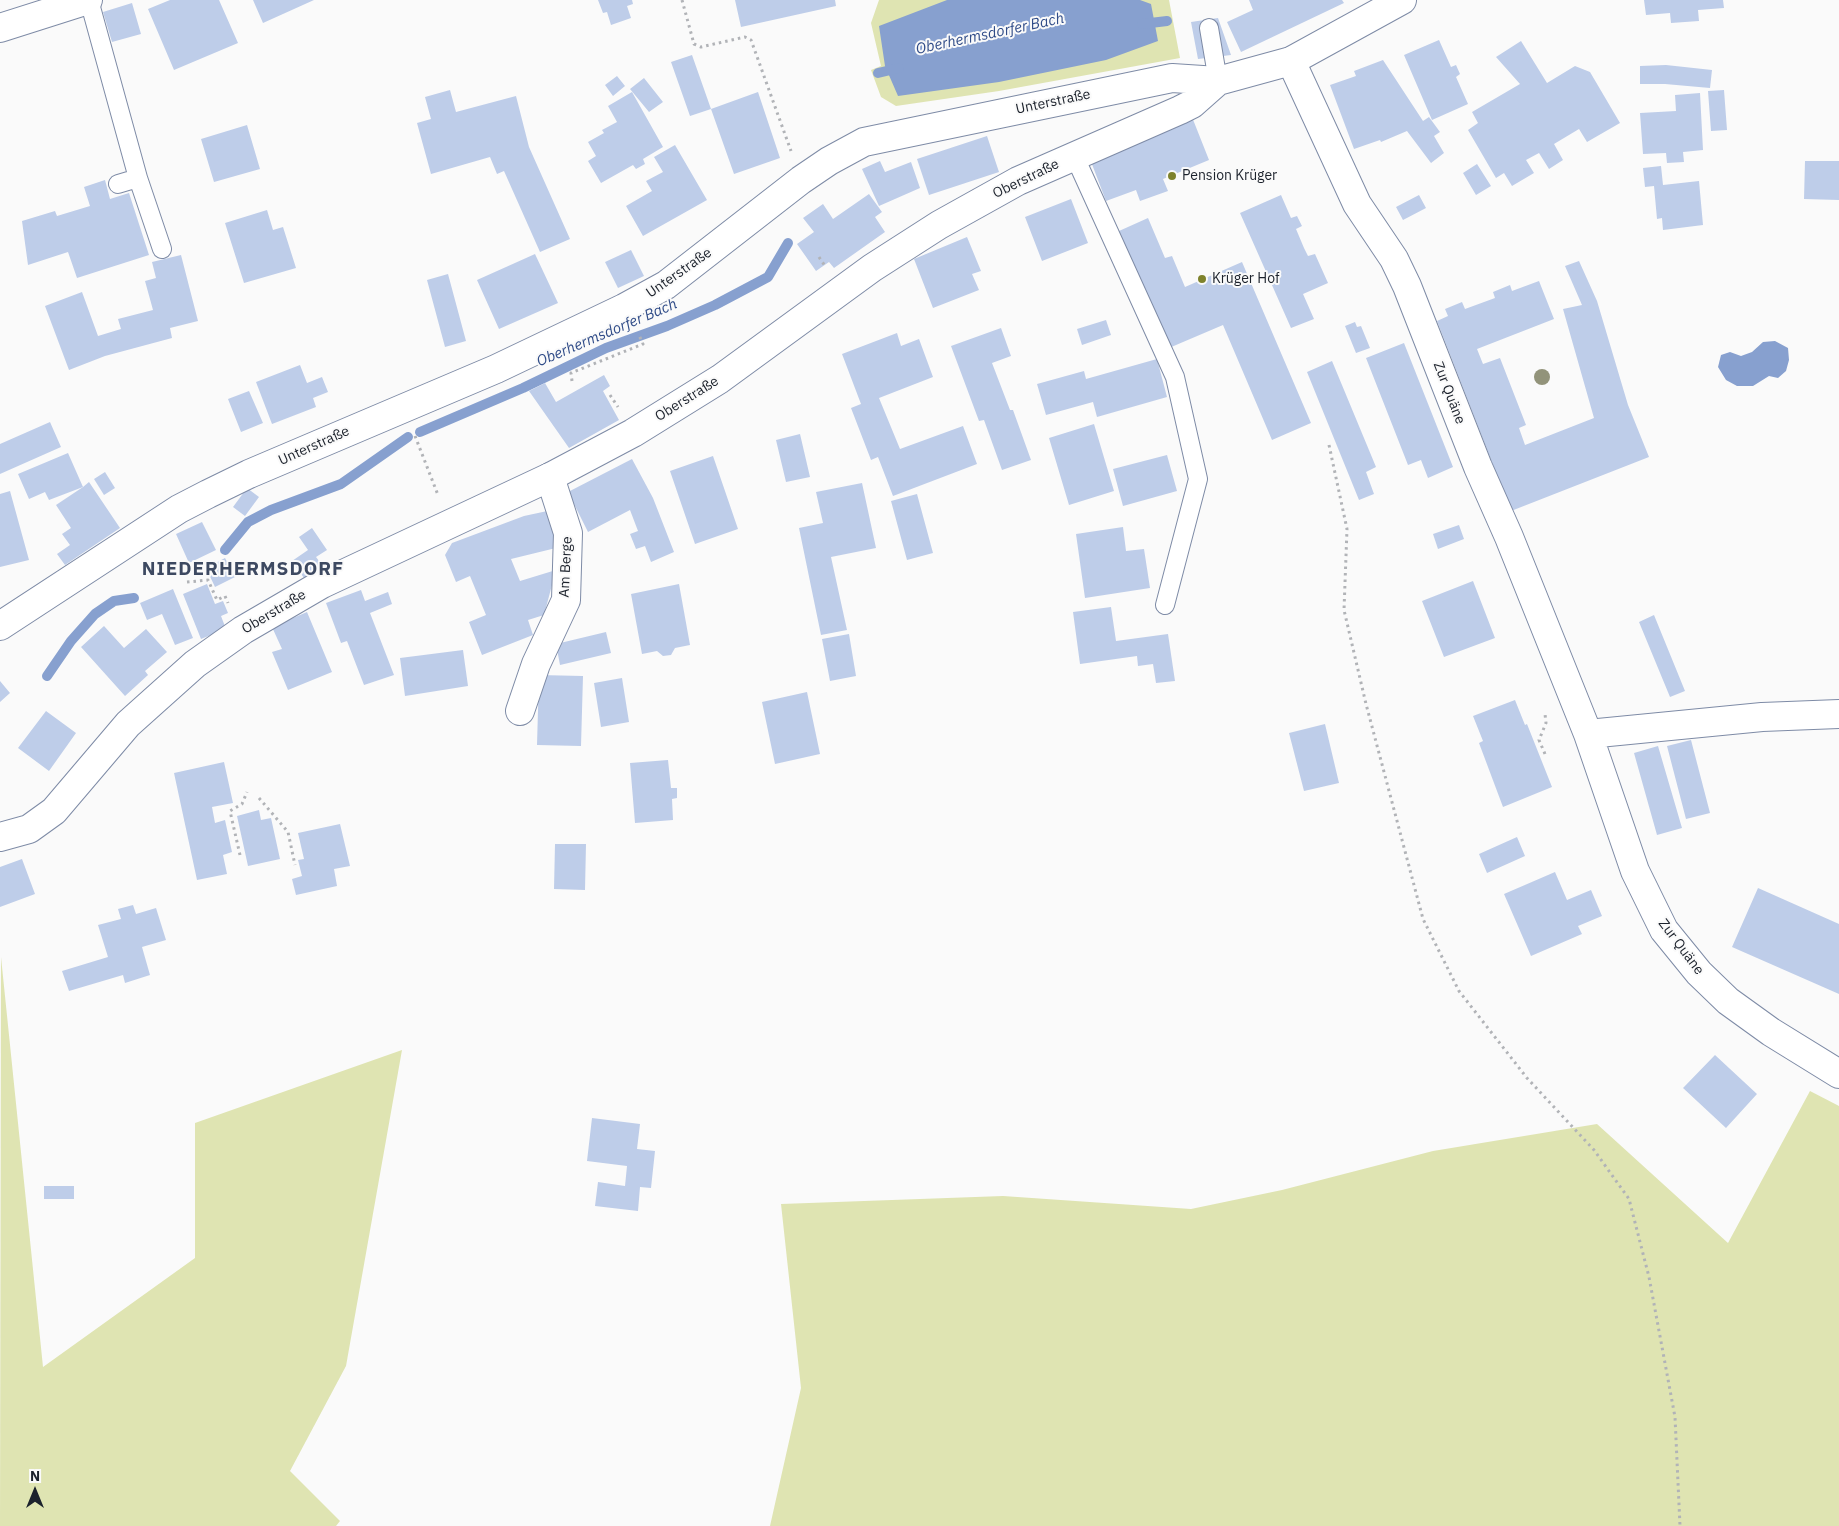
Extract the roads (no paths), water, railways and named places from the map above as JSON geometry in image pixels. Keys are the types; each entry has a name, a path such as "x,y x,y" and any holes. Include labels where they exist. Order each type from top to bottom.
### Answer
{"street":[{"path":"0,28 88,0"},
{"name":"Oberstraße","path":"0,837 29,829 54,811 128,724 195,664 243,630 322,584 550,476 633,433 720,379 872,268 938,225 1018,181 1192,104 1218,81 1291,61 1402,0"},
{"name":"Zur Quäne","path":"1291,61 1357,204 1394,259 1407,286 1478,467 1509,537 1588,734 1635,871 1664,930 1699,974 1728,1001 1771,1032 1839,1074"},
{"name":"Unterstraße","path":"0,626 179,509 208,494 249,474 496,368 624,308 666,285 801,180 829,161 864,142 1172,78 1218,81"},
{"name":"Am Berge","path":"520,711 536,664 566,600 568,533 550,476"},
{"path":"1588,734 1762,717 1839,714"}],"lane":[{"path":"88,0 138,178 162,249"},
{"path":"1209,28 1218,81"},
{"path":"1074,155 1175,377 1198,479 1165,605"},
{"path":"118,184 138,178"}],"water":[{"path":"947,0 1140,0 1151,4 1158,41 1106,60 999,82 898,96 885,66 879,26"},
{"path":"1775,341 1788,348 1789,360 1786,371 1778,378 1769,376 1753,386 1737,386 1726,380 1718,367 1721,355 1730,352 1741,356 1752,352 1763,342"}],"waterway":[{"name":"Oberhermsdorfer Bach","path":"1142,24 1167,21"},
{"name":"Oberhermsdorfer Bach","path":"878,73 899,68"},
{"name":"Oberhermsdorfer Bach","path":"420,432 523,388 606,348 667,326 715,305 768,277 788,243"},
{"name":"Oberhermsdorfer Bach","path":"225,550 248,522 271,510 341,484 408,437"},
{"name":"Oberhermsdorfer Bach","path":"47,676 71,641 95,614 114,601 134,598"}],"place":[{"name":"Pension Krüger","path":"1172,176"},
{"name":"Krüger Hof","path":"1202,279"}],"district":[{"name":"NIEDERHERMSDORF","path":"243,570"}]}
